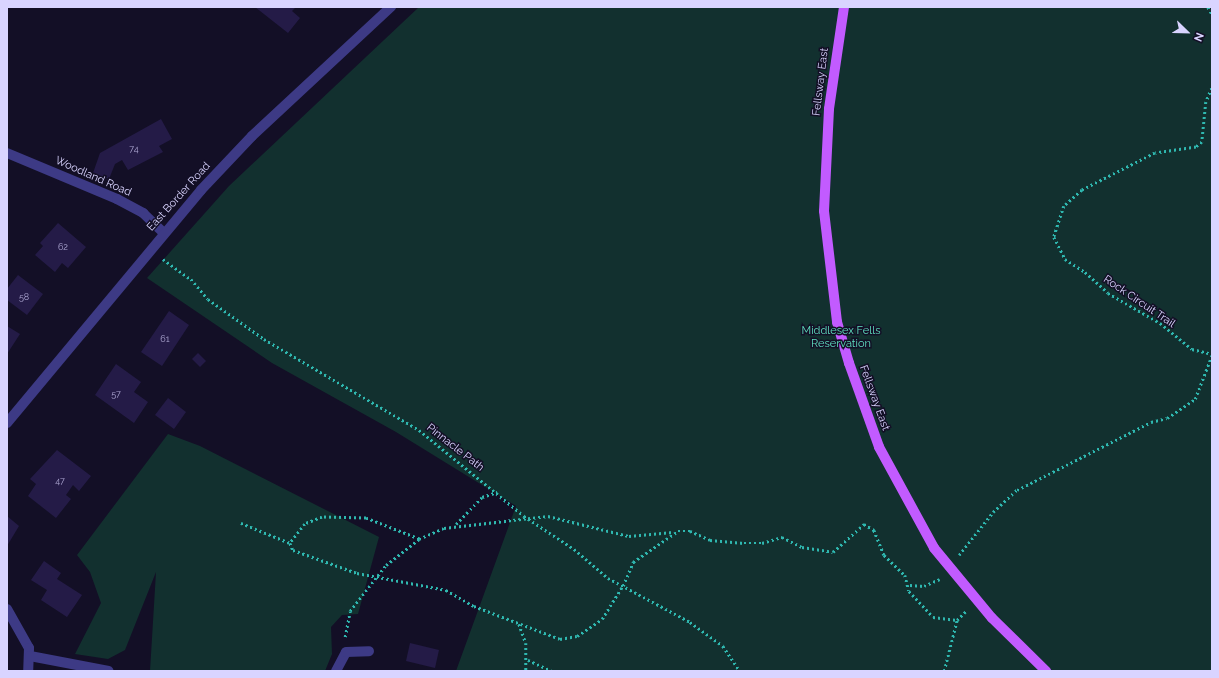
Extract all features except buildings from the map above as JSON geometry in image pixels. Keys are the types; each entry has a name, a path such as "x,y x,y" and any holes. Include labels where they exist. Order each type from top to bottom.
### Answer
{"main road":[{"name":"Fellsway East","path":"844,7 829,109 824,211 837,322 879,447 914,515 949,568 973,597 1046,671"}],"street":[{"name":"East Border Road","path":"7,423 163,232 252,136 391,7"},
{"name":"Woodland Road","path":"7,153 117,199 143,214 163,232"},
{"path":"7,610 30,656 28,671"},
{"path":"336,671 346,652 369,651"},
{"path":"30,656 109,671"}],"path":[{"path":"1208,7 1212,14"},
{"name":"Rock Circuit Trail","path":"1212,88 1206,102 1202,142 1196,147 1155,153 1082,190 1064,206 1054,237 1065,259 1085,272 1108,293 1160,324 1192,349 1212,354"},
{"name":"Pinnacle Path","path":"150,249 264,339 419,430 524,516 623,586 690,622 723,646 740,671"},
{"path":"910,585 930,584 949,568 993,512 1017,490 1151,422 1168,418 1196,399 1212,354"},
{"path":"346,652 350,611 375,577 394,556 419,539 456,524 482,498 496,492"},
{"path":"456,524 486,525 524,516 570,519 629,536 690,531 710,540 744,543 762,543 782,537 802,548 833,552 856,529 870,526 884,555 905,575 915,600 933,617 957,620"},
{"path":"290,543 305,524 322,517 366,518 419,539"},
{"path":"241,524 290,543 293,550 375,577 446,590 474,606 560,639 577,636 609,611 623,586 633,562 678,531"},
{"path":"944,671 957,620 973,597"},
{"path":"518,623 526,643 528,660 526,671"},
{"path":"528,660 552,671"}],"green space":[{"name":"Middlesex Fells Reservation","path":"419,7 1212,7 1212,671 456,671 516,506 396,432 272,363 147,278 229,186"},
{"path":"168,434 200,446 379,537 358,614 342,615 331,627 332,654 325,671 150,671 156,572 125,650 108,659 75,654 101,603 90,572 77,555"}]}
